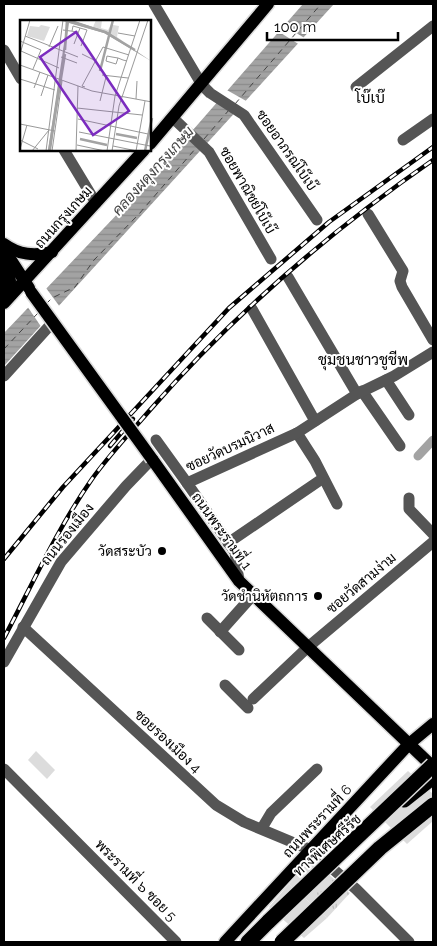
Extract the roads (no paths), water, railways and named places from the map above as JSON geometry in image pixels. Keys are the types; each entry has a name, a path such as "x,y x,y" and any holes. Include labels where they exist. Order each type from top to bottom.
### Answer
{"highway":[{"path":"366,830 433,766"},
{"name":"ทางพิเศษศรีรัช","path":"248,942 366,830 433,777"},
{"path":"282,942 380,848 433,805"}],"main road":[{"path":"151,143 178,122 206,89 268,4"},
{"name":"ถนนกรุงเกษม","path":"4,303 28,287 52,252 143,151"},
{"path":"4,244 19,253 41,254 52,252"},
{"path":"4,251 10,281 4,303"},
{"name":"ถนนพระรามที่ 1","path":"4,251 235,576 433,766"},
{"name":"ถนนพระรามที่ 6","path":"225,942 409,744 433,724"}],"street":[{"path":"154,4 206,89"},
{"path":"356,87 433,26"},
{"path":"4,50 20,77"},
{"name":"ซอยอาภรณ์โบ๊เบ๊","path":"206,89 244,115 317,220"},
{"path":"403,140 433,119"},
{"name":"ซอยพาณิชย์โบ๊เบ๊","path":"178,122 209,152 271,259"},
{"path":"65,151 96,203"},
{"path":"368,214 403,271 400,281 402,286 433,340"},
{"path":"288,278 360,392 400,446"},
{"path":"252,309 315,421"},
{"path":"4,376 53,322"},
{"name":"ซอยวัดบรมนิวาส","path":"235,576 237,558 187,483 297,433 360,392 386,380 433,352"},
{"path":"386,380 409,415"},
{"name":"ซอยวัดบรมนิวาส","path":"297,433 316,461 337,504"},
{"path":"156,440 187,483"},
{"name":"ถนนรองเมือง","path":"4,662 61,562 126,486 152,459"},
{"path":"228,542 319,482"},
{"path":"409,498 409,509 433,534"},
{"name":"ซอยวัดสามง่าม","path":"224,685 251,703 308,647 433,542"},
{"path":"220,632 253,595"},
{"path":"207,618 239,650"},
{"name":"ซอยรองเมือง 4","path":"23,627 216,805 227,813 311,850 356,889 409,942"},
{"name":"พระรามที่ ๖ ซอย 5","path":"4,768 176,942"},
{"path":"262,828 270,814 317,769"}],"waterway":[{"path":"418,456 433,440"}],"railway":[{"path":"4,559 63,487 229,308 329,222 433,147"},
{"path":"4,638 56,537 79,498 106,461 150,410 215,341 284,276 394,187 433,160"},
{"path":"110,446 133,419"}],"place":[{"name":"วัดสระบัว","path":"162,551"},
{"name":"วัดชำนิหัตถการ","path":"318,596"}],"district":[{"name":"โบ๊เบ๊","path":"370,98"},
{"name":"ชุมชนชาวชูชีพ","path":"363,360"}],"water label":[{"name":"คลองผดุงกรุงเกษม","path":"153,171"}]}
